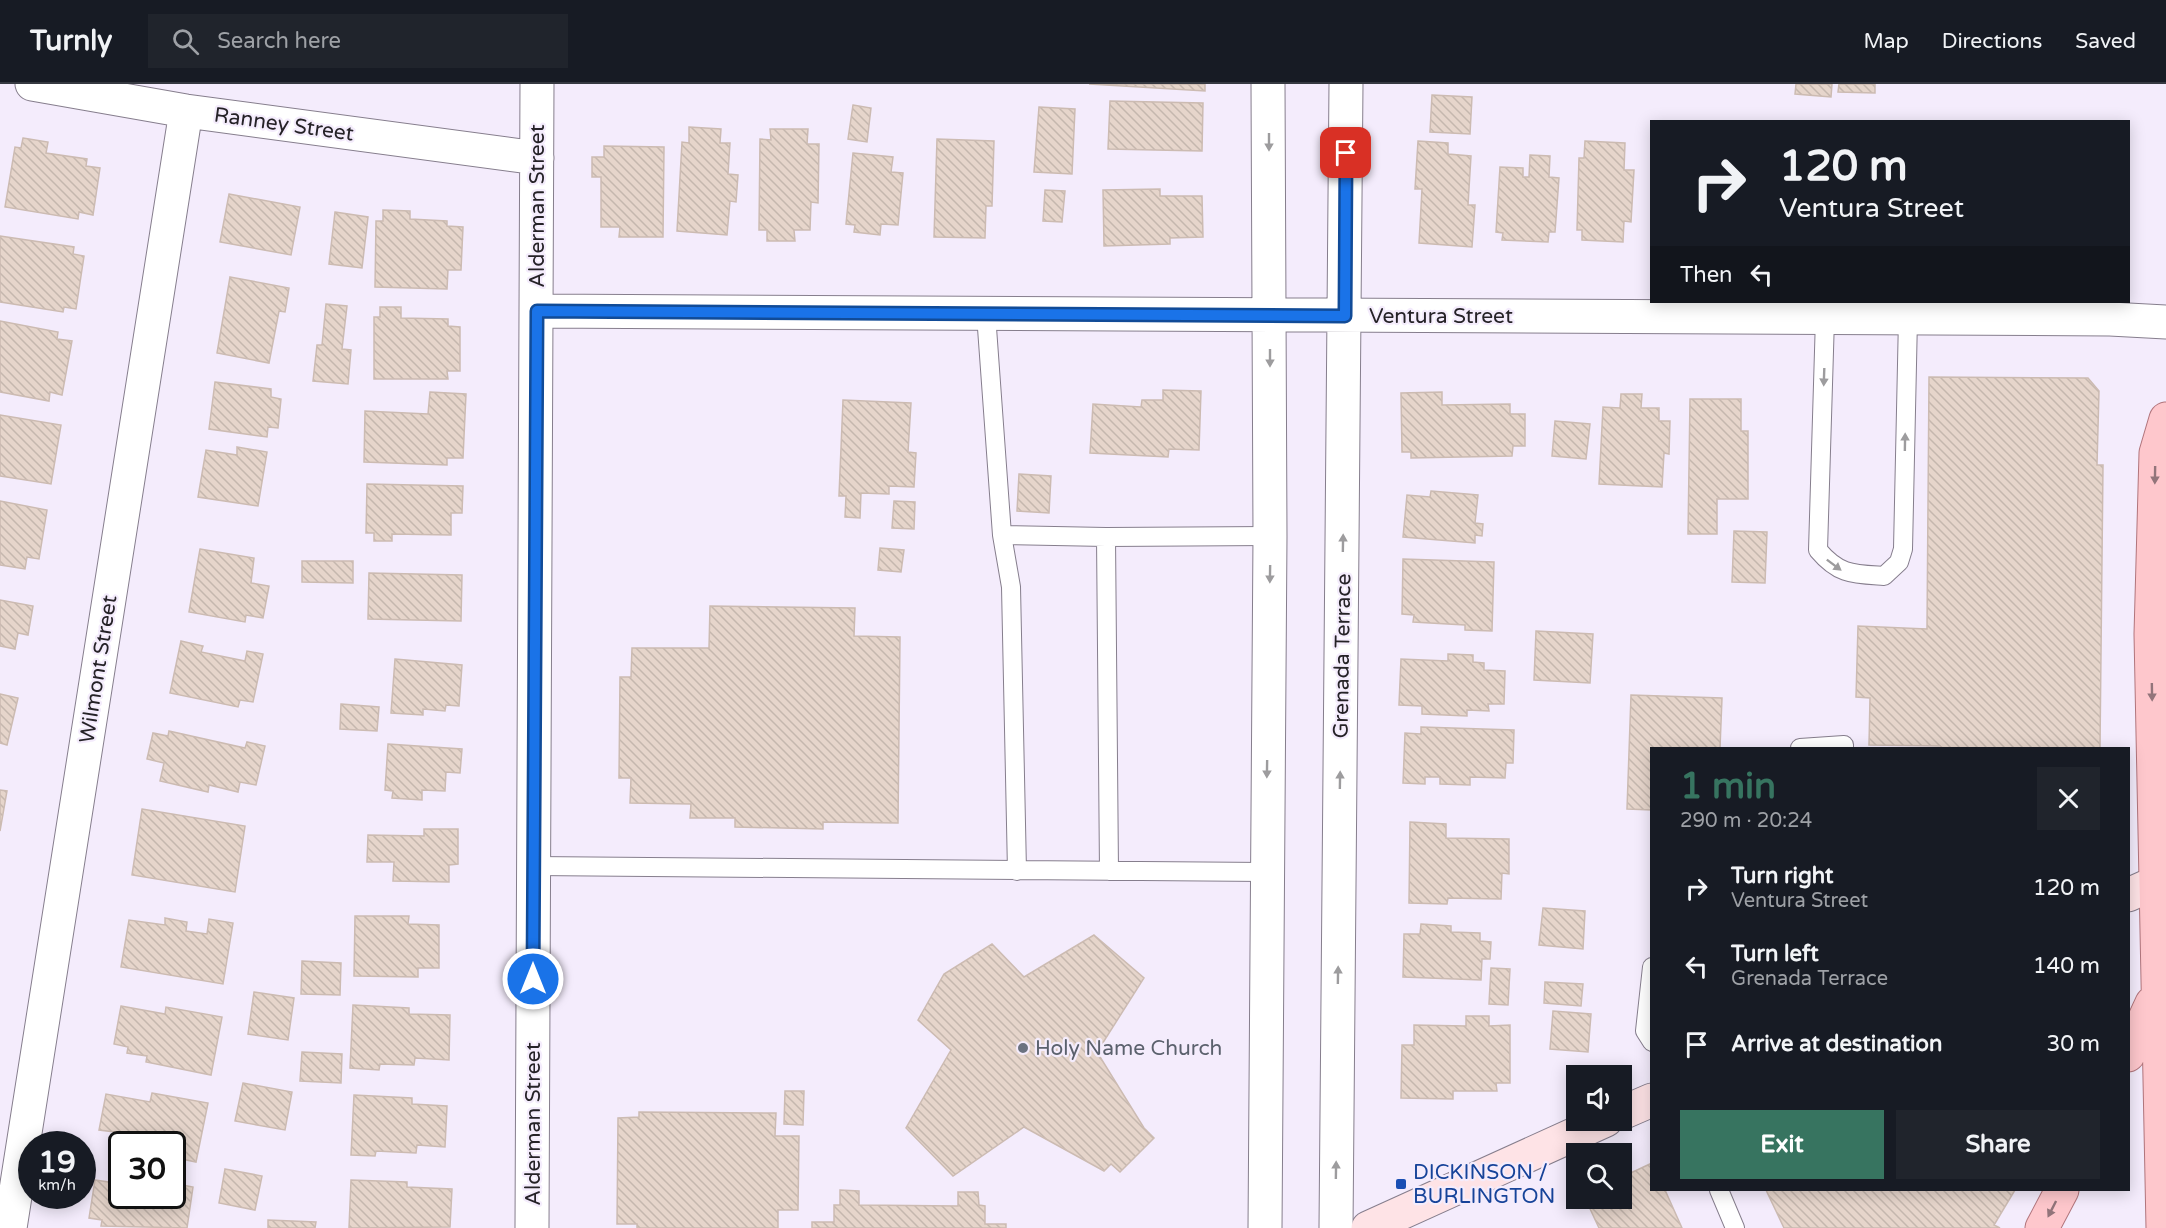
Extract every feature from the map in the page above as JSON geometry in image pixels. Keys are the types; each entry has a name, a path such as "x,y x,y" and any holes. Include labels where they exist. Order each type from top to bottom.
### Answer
{"main road":[{"path":"2163,1228 2156,993 2150,886 2159,634 2156,453 2166,419"},
{"path":"2130,1050 2156,993"},
{"path":"1632,1109 1650,1101"},
{"path":"1368,1228 1582,1131"},
{"path":"2042,1228 2061,1191"}],"street":[{"name":"Ranney Street","path":"32,84 186,111 537,158"},
{"name":"Alderman Street","path":"532,1228 537,84"},
{"path":"1265,1228 1270,536 1268,84"},
{"name":"Grenada Terrace","path":"1336,1228 1346,84"},
{"name":"Wilmont Street","path":"10,1228 186,111"},
{"name":"Ventura Street","path":"537,311 1269,317 1908,318 2166,322"}],"lane":[{"path":"986,314 1002,535 1011,586 1017,871"},
{"path":"1825,318 1818,550 1828,562 1846,573 1884,576 1899,562 1903,549 1908,318"},
{"path":"1002,535 1270,536"},
{"path":"1106,537 1109,871"},
{"path":"1815,747 1844,745 1844,747"},
{"path":"534,866 1266,872"},
{"path":"1650,985 1645,1031 1650,1039"},
{"path":"1719,1191 1735,1228"}],"building":[{"path":"1089,84 1205,84 1205,91"},
{"path":"1796,84 1832,84 1831,97 1795,94"},
{"path":"1839,84 1875,84 1875,93 1838,92"},
{"path":"1432,95 1472,97 1470,134 1430,132"},
{"path":"1110,101 1203,103 1202,151 1108,149"},
{"path":"853,105 871,108 867,142 848,139"},
{"path":"1039,107 1075,109 1072,174 1034,172"},
{"path":"689,127 721,129 720,143 730,143 728,174 738,175 736,202 730,201 727,235 677,231 682,142 689,143"},
{"path":"770,129 808,129 807,144 819,144 818,203 811,202 810,230 794,230 795,241 767,241 767,230 759,230 760,139 771,140"},
{"path":"23,138 48,142 46,153 87,159 86,166 100,168 93,215 79,212 78,219 5,207 15,147 21,148"},
{"path":"937,139 994,141 992,206 986,206 985,238 934,237"},
{"path":"1418,141 1448,143 1448,154 1471,156 1468,205 1475,205 1472,247 1419,243 1422,189 1415,189"},
{"path":"1585,141 1625,143 1624,170 1634,170 1631,222 1624,221 1623,242 1582,240 1582,230 1577,230 1579,158 1584,158"},
{"path":"604,146 664,147 663,237 619,237 620,227 601,227 601,177 592,177 592,157 604,157"},
{"path":"853,153 893,157 891,172 903,173 898,225 881,224 880,235 854,232 855,225 846,224"},
{"path":"1530,155 1550,156 1549,177 1559,178 1555,232 1549,232 1548,242 1502,240 1503,233 1496,232 1500,167 1523,168 1523,177 1529,177"},
{"path":"1160,189 1160,196 1202,196 1203,237 1170,238 1170,244 1104,246 1103,190"},
{"path":"1045,190 1065,191 1062,222 1043,221"},
{"path":"229,194 300,207 291,255 220,242"},
{"path":"383,210 410,211 410,219 447,221 447,226 463,227 461,270 448,270 447,289 375,287 376,221 383,221"},
{"path":"335,212 368,217 362,268 329,264"},
{"path":"0,236 74,247 73,254 84,256 76,309 64,307 63,312 0,302"},
{"path":"230,277 289,288 285,312 279,311 269,363 217,353"},
{"path":"326,304 347,306 342,349 351,350 348,384 313,381 317,345 322,345"},
{"path":"380,307 401,307 401,318 448,319 448,326 460,327 460,371 447,371 448,379 374,379 374,317 380,317"},
{"path":"0,321 58,332 57,339 72,341 62,395 50,392 49,401 0,392"},
{"path":"1929,377 2088,378 2099,391 2097,465 2103,465 2100,747 1869,745 1870,698 1856,697 1858,626 1927,629"},
{"path":"215,382 271,389 271,397 281,399 278,428 268,427 267,437 209,429"},
{"path":"1163,390 1201,391 1199,450 1169,449 1168,457 1090,453 1093,404 1141,407 1142,400 1163,400"},
{"path":"430,392 466,394 463,458 447,458 447,465 364,462 365,411 428,414"},
{"path":"1442,392 1442,405 1510,404 1510,414 1525,414 1525,446 1513,446 1512,456 1411,458 1411,452 1402,452 1401,393"},
{"path":"1621,394 1642,394 1641,408 1659,408 1659,421 1670,421 1669,454 1664,453 1662,487 1599,484 1603,407 1620,408"},
{"path":"1690,399 1741,399 1741,431 1748,431 1748,499 1717,499 1717,534 1688,534"},
{"path":"843,400 911,403 908,452 916,453 914,487 889,486 889,494 861,493 860,518 845,517 846,496 839,496"},
{"path":"0,415 61,425 51,484 0,476"},
{"path":"1555,421 1590,424 1586,459 1552,456"},
{"path":"237,447 267,452 258,506 198,497 206,450 237,455"},
{"path":"1019,474 1051,476 1049,513 1017,511"},
{"path":"367,484 463,486 462,513 451,513 451,535 392,534 392,541 374,541 374,533 366,533"},
{"path":"1431,491 1478,495 1475,523 1483,524 1482,536 1475,535 1475,543 1403,537 1407,495 1430,497"},
{"path":"0,501 47,510 39,559 27,557 25,569 0,565"},
{"path":"894,501 915,502 914,529 892,528"},
{"path":"1734,531 1767,532 1765,583 1732,582"},
{"path":"880,548 904,550 901,572 878,570"},
{"path":"200,549 254,558 251,583 269,586 263,618 246,615 245,622 189,612"},
{"path":"1403,559 1494,562 1492,631 1465,630 1465,625 1413,622 1414,615 1402,614"},
{"path":"302,561 353,561 353,583 302,582"},
{"path":"369,573 462,575 461,621 368,619"},
{"path":"0,600 33,606 28,635 18,633 15,649 0,646"},
{"path":"710,606 855,608 854,636 900,637 898,823 823,822 823,829 735,827 735,818 690,818 691,804 630,803 631,778 619,778 620,677 631,677 632,648 709,648"},
{"path":"1536,631 1593,634 1590,683 1534,680"},
{"path":"181,641 203,646 201,652 245,661 247,651 263,654 253,702 240,700 238,707 170,693"},
{"path":"1448,654 1473,655 1473,662 1484,663 1484,670 1505,671 1504,704 1488,704 1489,711 1467,710 1467,716 1422,714 1422,706 1399,705 1401,659 1448,661"},
{"path":"395,659 462,665 459,706 446,705 445,711 423,709 423,715 391,713"},
{"path":"0,694 18,698 7,745 0,743"},
{"path":"1631,695 1722,698 1720,747 1650,747 1650,810 1627,809"},
{"path":"341,704 379,707 377,731 340,729"},
{"path":"1421,727 1514,730 1513,763 1506,763 1505,778 1470,777 1470,785 1440,784 1440,777 1425,777 1425,784 1403,783 1405,733 1421,734"},
{"path":"169,731 245,748 247,742 265,746 256,785 240,782 238,792 209,785 208,792 160,781 164,763 147,759 153,733 168,736"},
{"path":"388,744 462,749 460,773 446,772 445,791 422,790 422,800 392,798 393,791 385,790"},
{"path":"0,790 7,791 0,831"},
{"path":"142,809 245,826 235,892 132,875"},
{"path":"1410,822 1446,824 1446,838 1509,839 1509,874 1502,873 1501,899 1448,898 1447,904 1409,903"},
{"path":"424,829 458,829 458,864 449,865 449,882 393,881 394,862 367,862 368,835 424,836"},
{"path":"1543,908 1585,911 1583,949 1539,945"},
{"path":"355,916 409,916 408,924 439,925 439,968 418,968 418,977 354,976"},
{"path":"165,918 187,922 186,931 207,934 209,919 233,923 223,984 121,967 129,920 165,925"},
{"path":"1421,924 1451,926 1451,932 1480,933 1480,941 1491,942 1490,959 1482,959 1481,980 1403,977 1404,934 1420,934"},
{"path":"1094,935 1144,978 1097,1052 1144,1128 1154,1138 1120,1172 1111,1164 1104,1171 1024,1127 953,1176 906,1128 951,1050 918,1020 944,974 992,944 1024,977"},
{"path":"302,961 341,963 340,995 301,994"},
{"path":"1491,968 1510,969 1508,1005 1489,1004"},
{"path":"1545,982 1583,984 1581,1006 1544,1003"},
{"path":"254,992 294,998 288,1040 248,1034"},
{"path":"353,1005 409,1008 409,1014 450,1015 449,1060 415,1058 414,1065 380,1064 379,1070 350,1068"},
{"path":"121,1006 165,1014 166,1007 222,1017 211,1075 146,1062 147,1056 127,1053 128,1047 114,1044"},
{"path":"1553,1011 1591,1014 1588,1052 1550,1049"},
{"path":"1466,1016 1489,1016 1489,1026 1510,1025 1510,1083 1496,1083 1497,1091 1453,1091 1453,1099 1401,1098 1402,1045 1414,1045 1414,1025 1466,1026"},
{"path":"302,1052 342,1054 341,1083 300,1081"},
{"path":"243,1083 292,1092 285,1130 235,1121"},
{"path":"785,1091 804,1091 803,1125 784,1124"},
{"path":"152,1093 208,1103 196,1162 186,1160 186,1131 99,1130 106,1094 150,1102"},
{"path":"354,1095 412,1098 412,1104 447,1106 445,1147 417,1145 416,1153 376,1151 375,1156 351,1155"},
{"path":"639,1112 776,1113 775,1136 799,1136 798,1210 778,1210 778,1228 637,1228 637,1224 617,1224 618,1118 639,1117"},
{"path":"1650,1164 1650,1191 1665,1191 1682,1228 1599,1228 1590,1209 1632,1209 1632,1172"},
{"path":"225,1169 262,1176 255,1210 219,1203"},
{"path":"96,1180 108,1182 108,1209 186,1209 186,1186 193,1187 187,1228 101,1226 102,1220 89,1218 90,1209 96,1209"},
{"path":"351,1180 407,1182 407,1187 452,1189 450,1227 349,1228"},
{"path":"840,1190 859,1191 859,1205 958,1206 958,1192 978,1192 979,1205 985,1206 985,1224 1006,1224 1006,1228 812,1228 812,1222 834,1222 834,1205 840,1205"},
{"path":"1766,1191 2014,1191 1994,1225 2000,1228 1784,1228"},
{"path":"268,1220 316,1222 315,1228 268,1228"}],"place":[{"name":"Holy Name Church","path":"1023,1048"},
{"name":"DICKINSON / BURLINGTON","path":"1401,1184"}],"route":[{"path":"533,979 537,311 1345,316 1346,153"}]}
